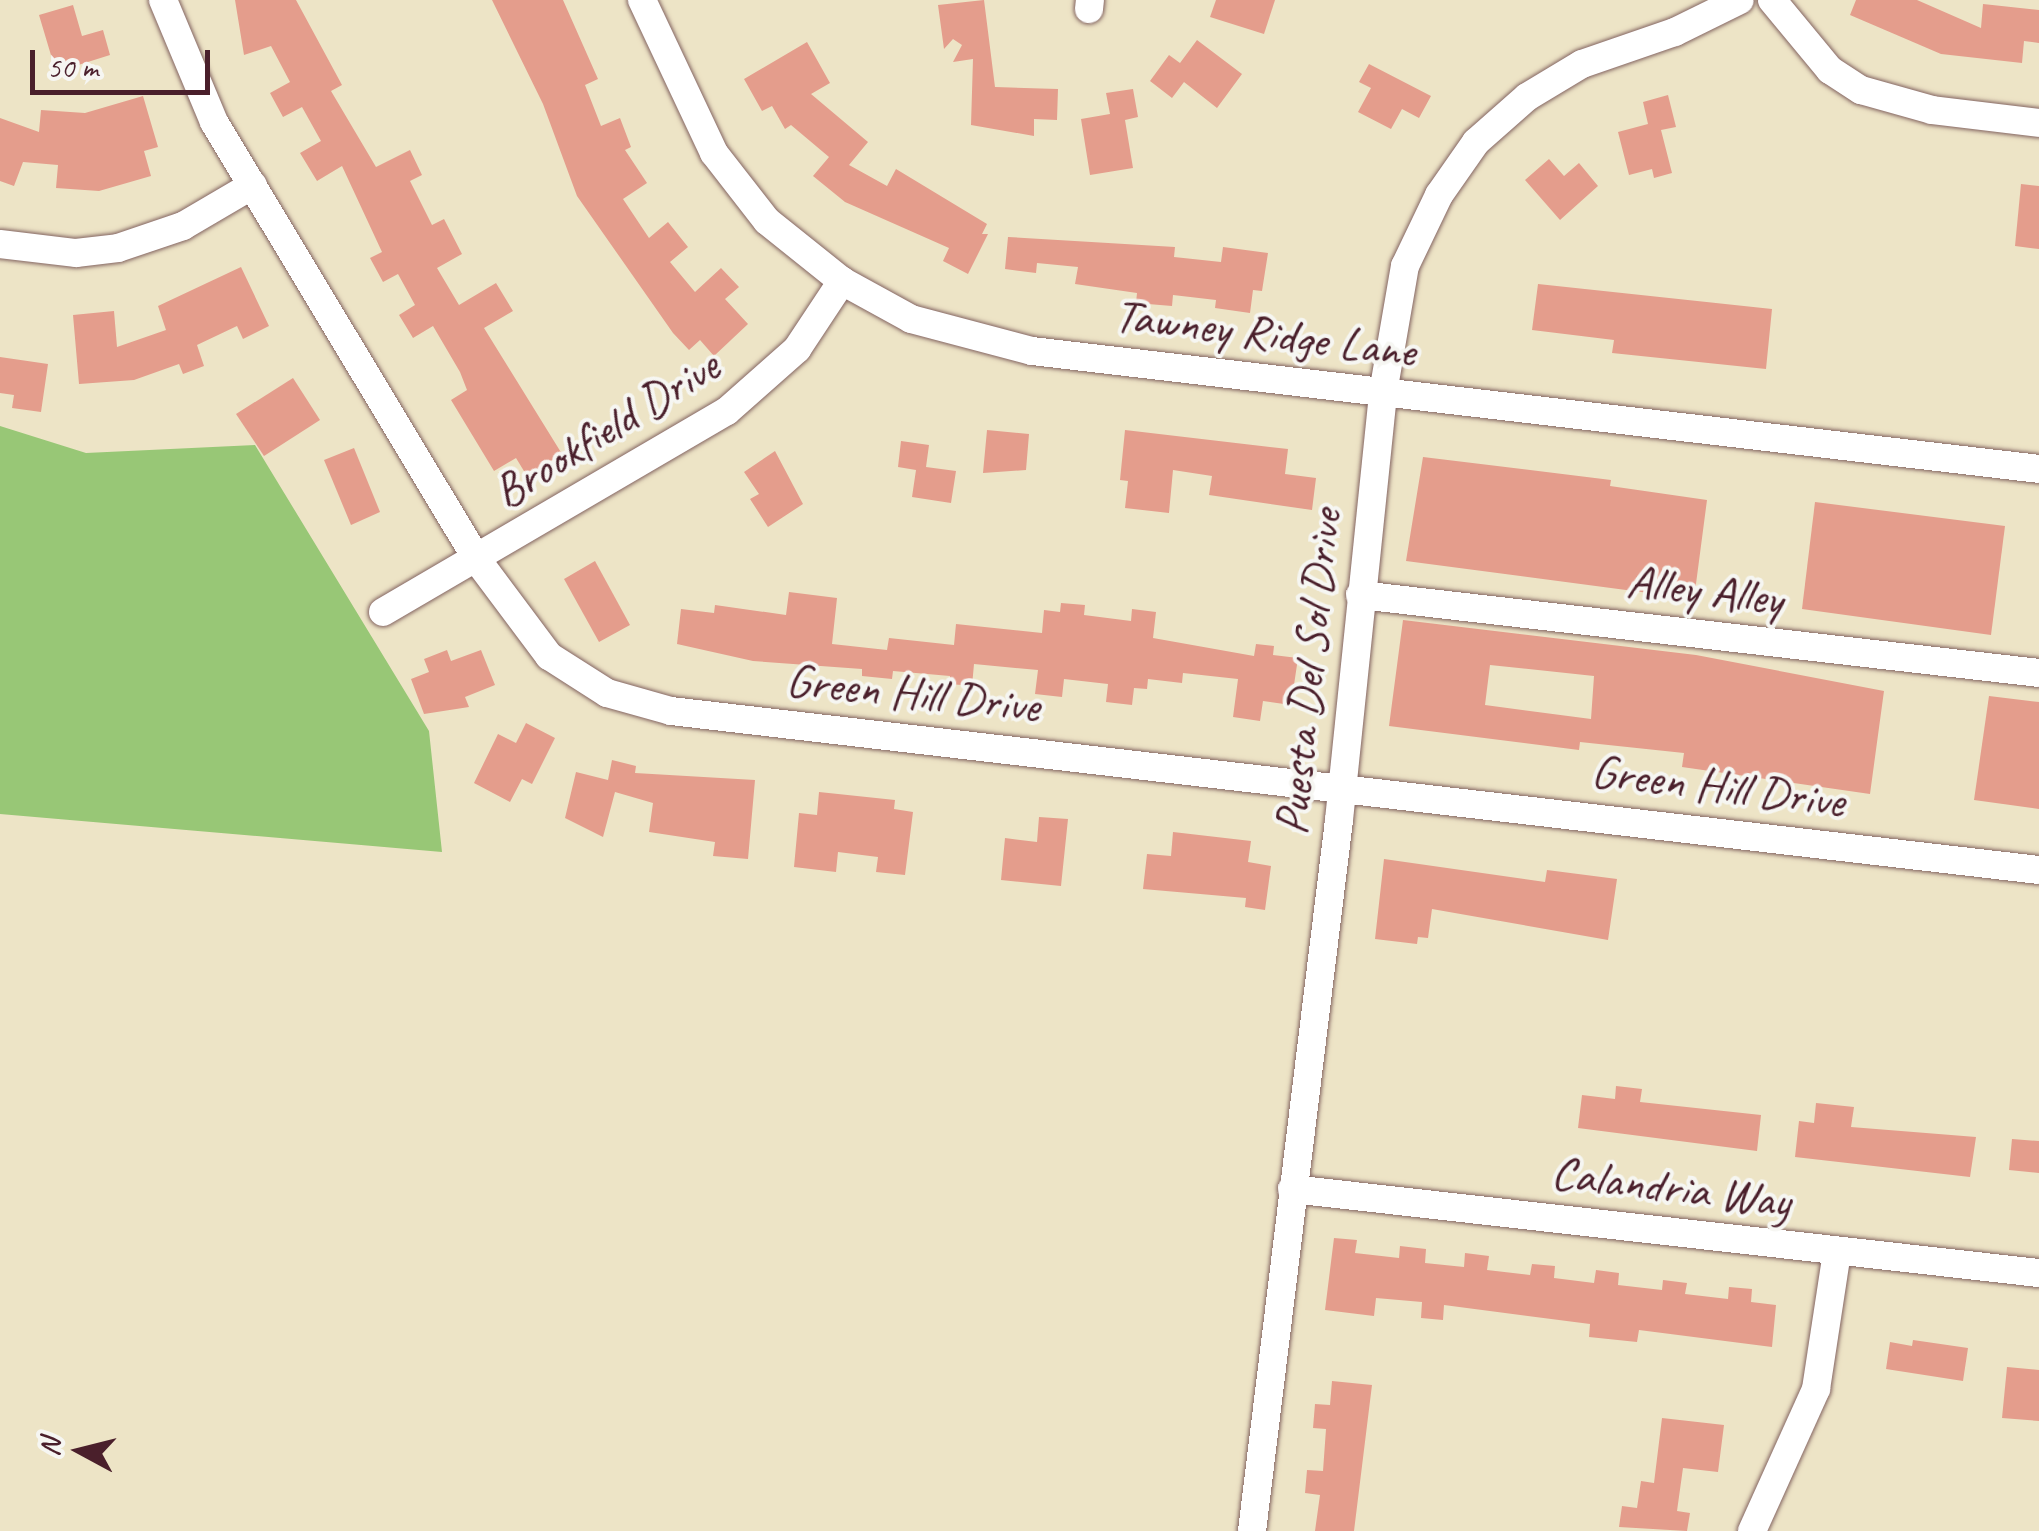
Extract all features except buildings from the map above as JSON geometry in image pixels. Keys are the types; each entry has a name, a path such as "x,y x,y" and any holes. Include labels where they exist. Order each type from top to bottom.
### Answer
{"street":[{"name":"Green Hill Drive","path":"163,0 186,64 253,185 478,561 549,656 606,694 638,704 2039,870"},
{"name":"Tawney Ridge Lane","path":"642,0 714,153 767,221 842,281 912,319 1032,352 2039,469"},
{"name":"Puesta Del Sol Drive","path":"1252,1531 1383,392 1406,266 1439,195 1476,142 1527,96 1582,64 1675,32 1740,0"},
{"path":"1772,0 1830,70 1861,90 1932,110 2039,123"},
{"path":"0,244 76,253 118,248 183,226 253,185"},
{"name":"Brookfield Drive","path":"383,612 478,561 758,388 797,349 842,281"},
{"name":"Alley Alley","path":"1360,595 2039,673"},
{"name":"Calandria Way","path":"1292,1189 2039,1273"},
{"path":"1752,1531 1816,1389 1837,1252"}],"green space":[{"path":"0,426 86,453 255,445 429,731 442,852 0,814"}]}
